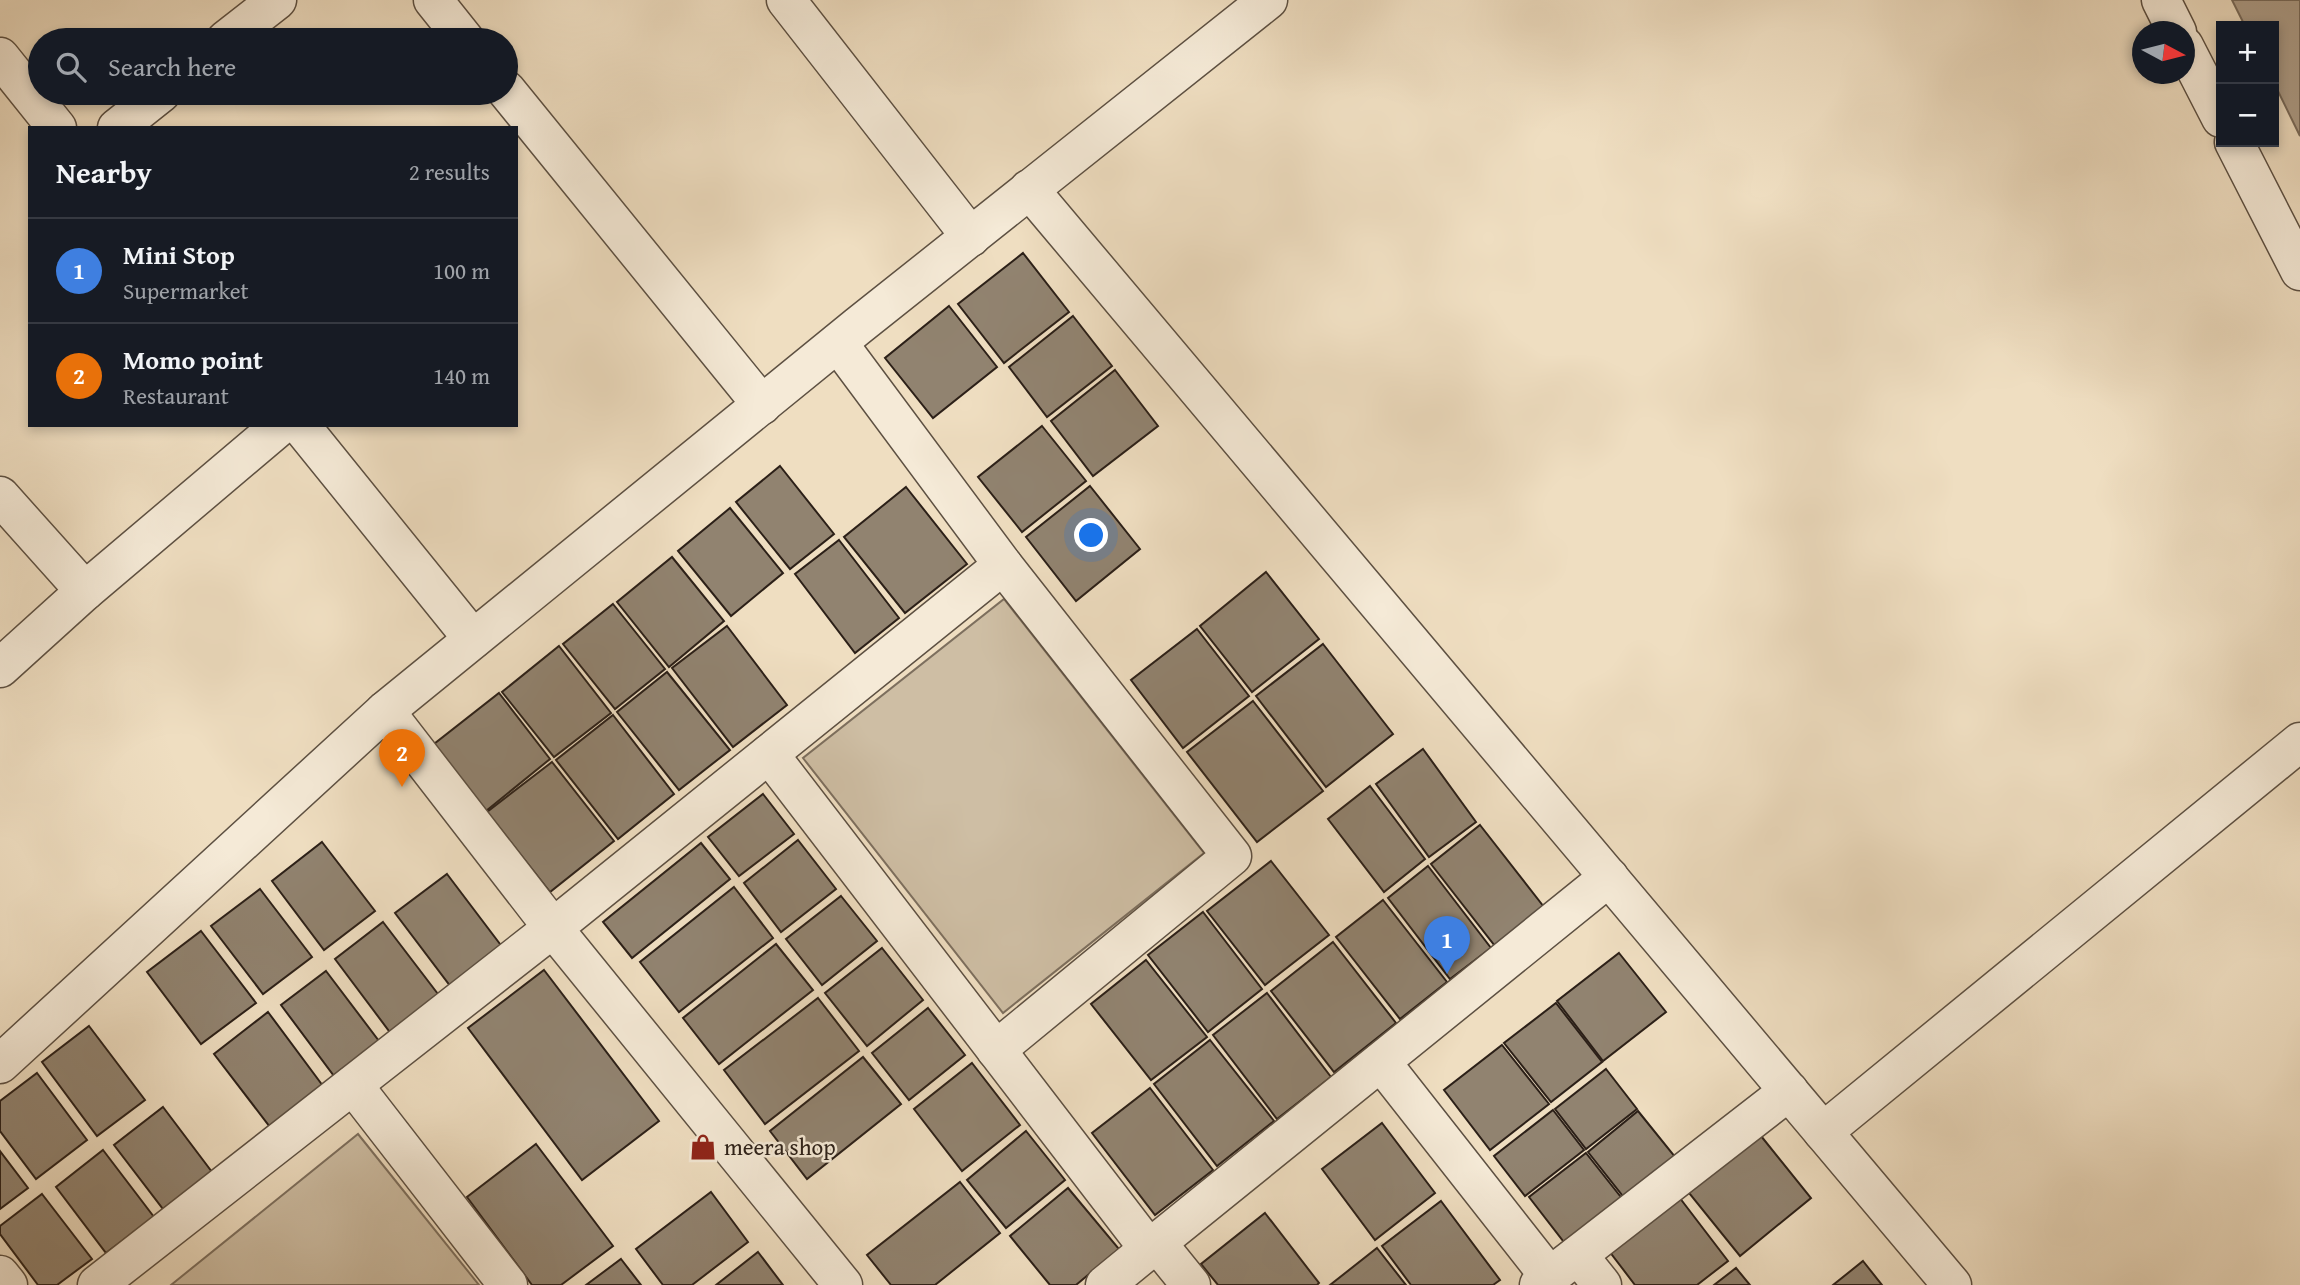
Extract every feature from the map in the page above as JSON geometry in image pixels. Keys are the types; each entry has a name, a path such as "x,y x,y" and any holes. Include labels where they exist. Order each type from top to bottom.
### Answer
{"street":[{"path":"241,28 277,0"},
{"path":"433,0 455,28"},
{"path":"0,1064 385,711 838,343 1268,0"},
{"path":"2161,0 2172,21"},
{"path":"796,3 971,237"},
{"path":"0,57 28,92"},
{"path":"2195,66 2216,108"},
{"path":"39,105 55,126"},
{"path":"120,126 146,105"},
{"path":"508,109 762,405"},
{"path":"2237,147 2300,271"},
{"path":"1030,189 1952,1285"},
{"path":"838,343 1003,565 1232,856 996,1050"},
{"path":"0,668 85,591 279,427"},
{"path":"302,427 473,639"},
{"path":"0,496 85,591"},
{"path":"97,1285 553,928 1003,565"},
{"path":"385,711 553,928 842,1285"},
{"path":"1823,1132 2300,743"},
{"path":"769,754 996,1050 1153,1246 1191,1285"},
{"path":"1105,1285 1609,877"},
{"path":"1381,1062 1556,1272 1602,1285"},
{"path":"353,1085 508,1285"},
{"path":"1556,1272 1789,1091"},
{"path":"0,1275 8,1285"}],"shaded area":[{"path":"2232,0 2300,0 2300,136 2279,93 2279,21 2242,21"},
{"path":"1004,599 1204,853 1003,1013 803,758"},
{"path":"358,1134 479,1285 171,1285"}],"building":[{"path":"1023,253 1069,312 1004,363 958,304"},
{"path":"949,306 997,367 933,418 885,358"},
{"path":"1073,316 1112,366 1047,417 1009,367"},
{"path":"1115,370 1158,426 1093,476 1051,421"},
{"path":"1042,426 1086,481 1022,532 978,477"},
{"path":"780,466 834,534 790,569 736,502"},
{"path":"1090,486 1140,549 1076,601 1026,537"},
{"path":"906,487 967,564 905,613 844,537"},
{"path":"730,508 783,573 731,616 678,551"},
{"path":"839,540 899,618 855,653 795,574"},
{"path":"672,557 724,621 669,667 617,602"},
{"path":"1266,572 1319,639 1252,692 1200,626"},
{"path":"613,604 665,669 615,709 563,644"},
{"path":"727,626 787,705 733,747 672,668"},
{"path":"1197,629 1249,696 1183,748 1131,680"},
{"path":"1323,644 1393,734 1326,787 1256,696"},
{"path":"559,646 611,713 554,757 502,692"},
{"path":"667,672 730,750 679,790 617,712"},
{"path":"499,693 550,759 486,811 434,744"},
{"path":"1253,701 1323,791 1257,842 1187,752"},
{"path":"613,715 674,794 618,839 556,760"},
{"path":"1423,749 1476,822 1429,857 1376,784"},
{"path":"552,762 614,841 550,892 487,812"},
{"path":"1370,786 1425,859 1384,892 1328,819"},
{"path":"763,794 794,834 739,876 708,837"},
{"path":"1480,825 1544,907 1495,946 1431,864"},
{"path":"798,840 836,889 781,932 744,883"},
{"path":"322,842 375,911 324,950 272,881"},
{"path":"701,843 730,879 632,958 603,922"},
{"path":"1271,861 1329,935 1265,985 1207,911"},
{"path":"1428,866 1491,948 1450,979 1388,898"},
{"path":"447,874 503,948 451,987 395,913"},
{"path":"734,887 773,938 679,1012 640,962"},
{"path":"260,889 312,957 263,994 211,926"},
{"path":"841,896 877,941 822,985 786,939"},
{"path":"1383,900 1447,982 1400,1019 1336,937"},
{"path":"1203,912 1262,989 1208,1032 1148,955"},
{"path":"383,922 441,998 392,1035 335,959"},
{"path":"201,931 256,1003 201,1044 147,972"},
{"path":"1333,942 1396,1023 1334,1072 1271,991"},
{"path":"776,944 813,990 719,1064 683,1018"},
{"path":"882,948 923,1000 867,1046 825,993"},
{"path":"1619,953 1666,1012 1603,1061 1557,1001"},
{"path":"1146,960 1207,1037 1151,1080 1091,1004"},
{"path":"544,970 659,1121 582,1180 468,1028"},
{"path":"326,971 382,1045 337,1080 281,1005"},
{"path":"1267,993 1331,1077 1277,1119 1213,1035"},
{"path":"818,998 859,1051 765,1124 724,1070"},
{"path":"1556,1003 1602,1062 1551,1102 1504,1043"},
{"path":"928,1008 965,1055 909,1100 872,1053"},
{"path":"268,1012 323,1086 270,1127 214,1054"},
{"path":"89,1026 145,1100 97,1136 42,1062"},
{"path":"1210,1040 1274,1121 1217,1166 1154,1084"},
{"path":"1502,1045 1549,1104 1490,1150 1444,1090"},
{"path":"863,1057 901,1104 807,1179 770,1131"},
{"path":"972,1063 1020,1125 962,1171 914,1109"},
{"path":"1606,1069 1637,1109 1586,1149 1555,1109"},
{"path":"37,1073 87,1140 36,1179 0,1131 0,1101"},
{"path":"1150,1088 1213,1170 1155,1215 1092,1133"},
{"path":"163,1107 212,1172 163,1209 114,1145"},
{"path":"1553,1110 1584,1150 1525,1196 1494,1156"},
{"path":"1638,1111 1676,1158 1626,1200 1588,1152"},
{"path":"1382,1123 1435,1193 1375,1240 1322,1169"},
{"path":"1026,1131 1065,1180 1006,1228 967,1180"},
{"path":"1757,1131 1811,1198 1740,1256 1685,1188"},
{"path":"536,1144 613,1246 561,1285 532,1285 467,1197"},
{"path":"103,1150 154,1217 106,1253 56,1187"},
{"path":"0,1151 28,1188 0,1209"},
{"path":"1586,1153 1624,1201 1567,1246 1529,1197"},
{"path":"960,1182 1000,1233 935,1285 891,1285 867,1255"},
{"path":"1068,1188 1119,1249 1076,1285 1050,1285 1010,1236"},
{"path":"711,1192 748,1242 692,1285 663,1285 636,1249"},
{"path":"1676,1193 1728,1261 1697,1285 1635,1285 1606,1247"},
{"path":"42,1194 92,1259 57,1285 38,1285 0,1234 0,1226"},
{"path":"1441,1201 1500,1280 1493,1285 1411,1285 1382,1246"},
{"path":"1265,1213 1319,1283 1317,1285 1218,1285 1201,1264"},
{"path":"1377,1248 1406,1285 1330,1285"},
{"path":"758,1252 783,1285 716,1285"},
{"path":"621,1259 641,1285 586,1285"},
{"path":"1863,1261 1882,1285 1833,1285"},
{"path":"1736,1268 1750,1285 1714,1285"}],"place":[{"name":"Momo point","path":"402,787"},
{"name":"Mini Stop","path":"1447,974"},
{"name":"meera shop","path":"703,1147"}]}
